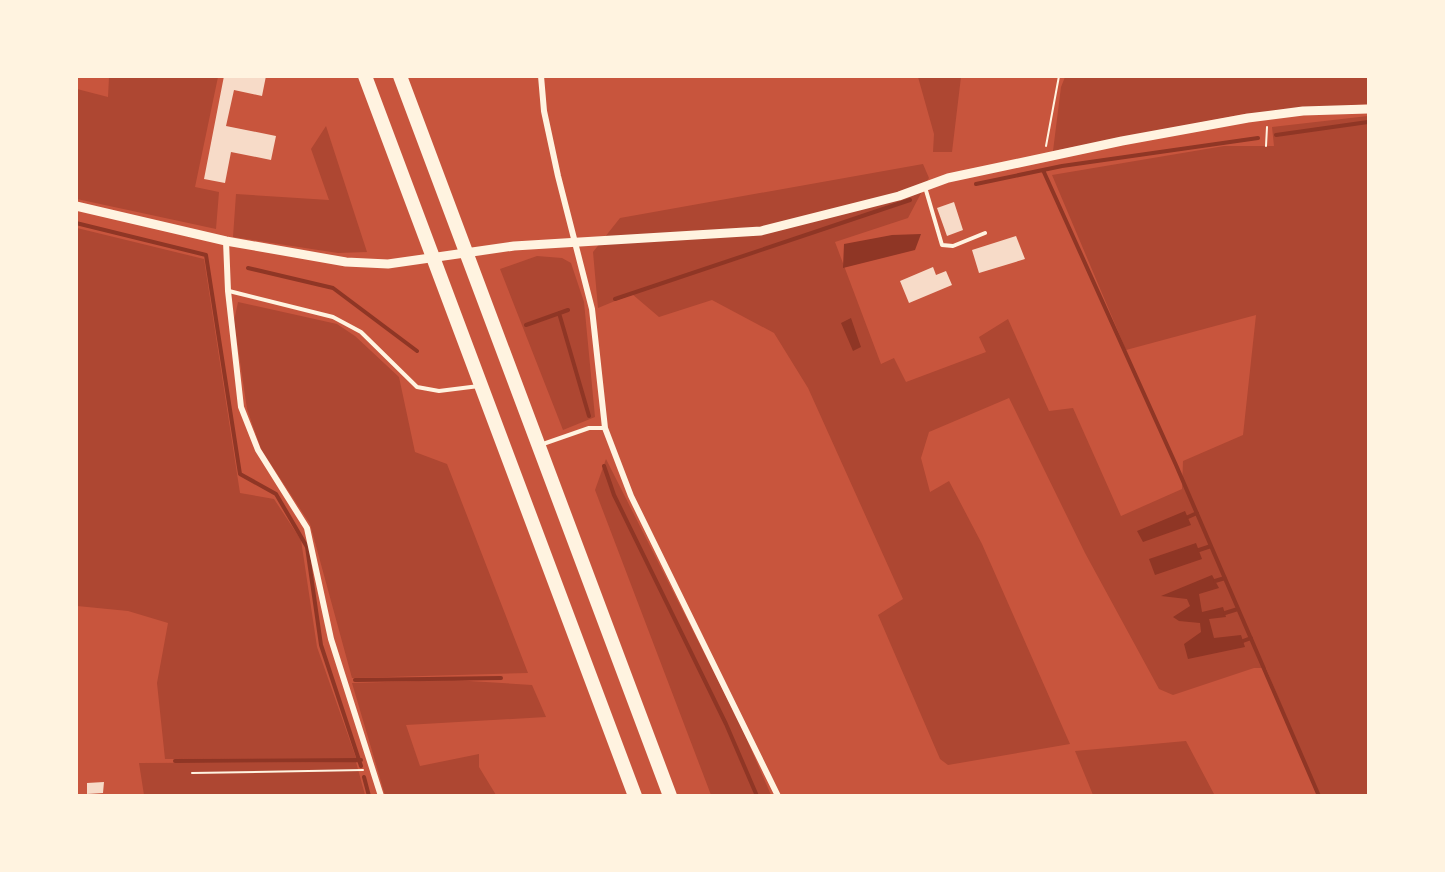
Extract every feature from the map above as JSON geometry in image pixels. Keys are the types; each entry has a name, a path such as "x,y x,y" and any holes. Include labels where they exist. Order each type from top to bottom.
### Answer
{"highway":[{"path":"365,76 635,795"},
{"path":"400,76 670,795"}],"street":[{"path":"541,76 549,133 592,309 605,428 631,496 778,795"},
{"path":"76,206 226,241 346,262 388,264 514,246 760,231 821,217 948,178 1044,158 1268,115 1368,109"},
{"path":"226,241 228,291 241,407 258,450 307,528 331,639 375,770 381,795"}],"lane":[{"path":"924,187 942,245 953,246 985,233"},
{"path":"228,291 333,317 361,332 417,387 439,391 482,386"},
{"path":"538,445 589,428 605,428"}],"path":[{"path":"1044,158 1059,76"},
{"path":"1266,146 1268,115"},
{"path":"192,773 375,770"}],"shaded area":[{"path":"109,77 218,77 195,187 219,192 216,229 77,199 77,89 108,97"},
{"path":"918,77 961,77 952,152 933,152 934,134"},
{"path":"1065,77 1368,77 1368,104 1244,114 1053,151 1061,87"},
{"path":"1368,116 1368,795 1319,795 1266,668 1254,668 1173,695 1159,689 1085,553 1009,398 929,432 921,458 930,492 949,481 982,544 1070,744 948,765 940,759 878,615 903,599 808,388 774,333 712,300 659,317 632,294 598,308 593,252 620,218 923,164 929,178 908,218 835,242 881,364 894,358 906,382 986,352 979,337 1008,319 1049,411 1073,408 1121,516 1182,489 1183,461 1243,435 1256,315 1126,350 1052,175 1224,146 1274,146 1272,127"},
{"path":"326,126 367,252 338,253 233,237 236,194 329,200 311,149"},
{"path":"77,228 204,259 240,493 274,499 301,540 317,647 356,758 165,759 157,683 168,623 128,611 77,606"},
{"path":"921,234 915,250 843,268 844,244 892,235"},
{"path":"537,256 562,258 571,263 584,302 595,417 563,430 500,269"},
{"path":"238,302 337,324 355,336 399,377 415,452 447,464 528,673 352,678 310,524 261,449 247,409 234,321"},
{"path":"851,318 861,347 853,351 841,323"},
{"path":"606,459 741,726 771,795 711,795 595,490"},
{"path":"1185,511 1191,525 1143,542 1137,531"},
{"path":"1196,543 1202,559 1155,575 1149,559"},
{"path":"1212,575 1219,588 1199,594 1202,612 1223,607 1226,617 1209,619 1214,638 1241,635 1245,647 1188,659 1184,644 1201,632 1200,623 1179,621 1173,617 1190,606 1187,599 1161,596"},
{"path":"453,680 532,685 546,717 406,725 420,766 479,754 479,767 496,795 385,795 352,683"},
{"path":"1186,741 1214,794 1093,795 1075,751"},
{"path":"356,762 365,795 144,795 139,763"}],"building":[{"path":"224,76 266,76 262,96 234,90 226,126 276,136 271,160 231,152 225,183 204,179"},
{"path":"954,202 963,230 947,236 937,208"},
{"path":"1016,236 1025,259 979,273 972,250"},
{"path":"933,267 936,275 946,271 952,285 909,303 900,281"},
{"path":"104,782 103,793 87,794 87,783"}],"waterway":[{"path":"1276,135 1368,122"},
{"path":"976,184 1062,166 1258,138"},
{"path":"1043,170 1176,465 1319,796"},
{"path":"615,299 910,200"},
{"path":"76,223 206,255 240,474 276,494 307,547 321,645 361,766"},
{"path":"248,268 333,288 417,351"},
{"path":"526,325 568,310"},
{"path":"559,313 589,416"},
{"path":"604,466 614,495 726,724 757,796"},
{"path":"1188,517 1197,513"},
{"path":"1199,550 1211,546"},
{"path":"1215,581 1225,578"},
{"path":"1225,613 1238,609"},
{"path":"1243,641 1251,638"},
{"path":"355,680 501,678"},
{"path":"175,761 361,760"},
{"path":"364,777 369,796"}]}
